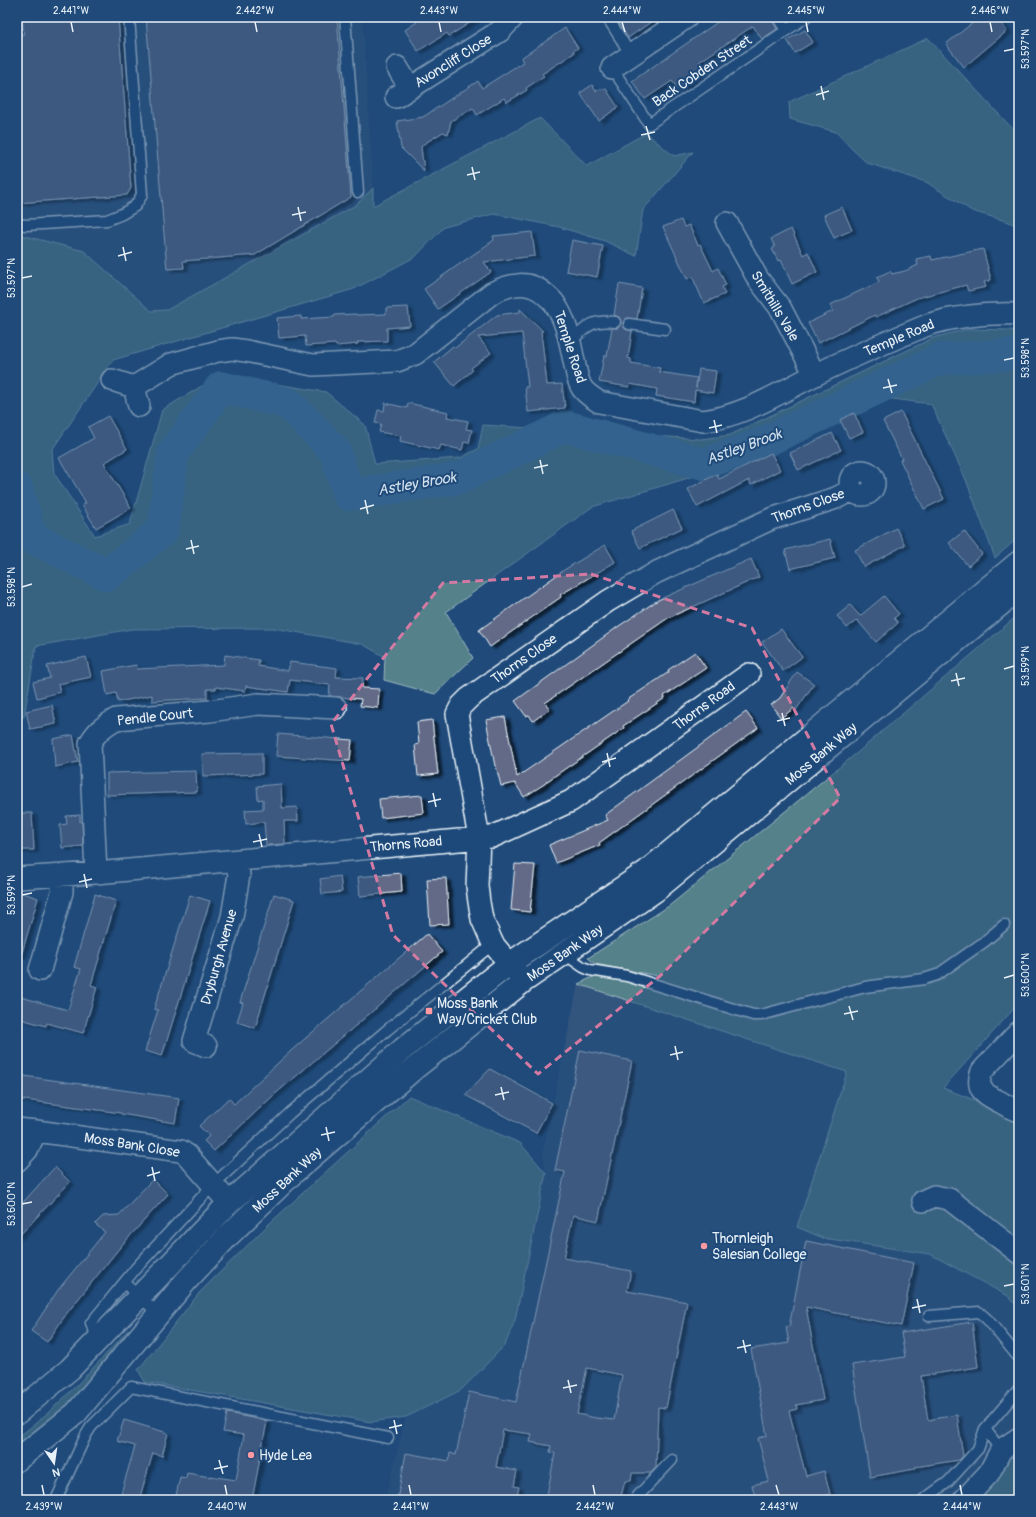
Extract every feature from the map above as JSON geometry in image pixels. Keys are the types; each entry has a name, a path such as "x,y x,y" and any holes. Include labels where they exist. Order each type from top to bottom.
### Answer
{"highway":[{"name":"Moss Bank Way","path":"17,1413 70,1369 98,1339 131,1290 403,1049 508,964 647,871 1019,562"},
{"name":"Moss Bank Way","path":"17,1460 76,1413 186,1281 227,1237 293,1173 415,1068 524,981 655,891 1019,589"}],"street":[{"name":"Avoncliff Close","path":"397,67 403,93 500,31 513,17"},
{"path":"612,68 687,17"},
{"name":"Smithills Vale","path":"737,229 758,279 780,309 815,375"},
{"name":"Temple Road","path":"112,380 136,396 171,364 225,350 246,351 313,365 397,361 415,354 492,293 503,288 528,284 538,288 556,305 564,320 582,388 599,402 703,421 717,420 744,411 815,375 908,333 947,319 984,313 1019,314"},
{"name":"Thorns Close","path":"524,981 508,964 493,944 482,919 478,902 477,886 479,838 457,714 461,706 469,698 608,601 657,572 771,519 836,498 852,490"},
{"name":"Thorns Road","path":"17,878 62,876 232,861 498,835 571,801 749,674"},
{"name":"Pendle Court","path":"96,873 90,743 95,734 103,726 116,719 210,711 258,704 336,708"},
{"name":"Dryburgh Avenue","path":"206,1046 194,1041 232,917 239,875 238,870 232,861"},
{"path":"40,970 62,892 62,876"},
{"path":"1019,1032 982,1071 979,1079 980,1087 985,1094 1019,1111"},
{"name":"Moss Bank Close","path":"17,1161 27,1150 27,1130 181,1151 187,1155 229,1203"},
{"path":"923,1201 934,1196 949,1199 1019,1253"},
{"path":"964,1500 989,1473 1001,1450 1019,1438"}],"lane":[{"path":"17,224 26,225 107,220 122,214 135,206 142,195 129,17"},
{"path":"345,17 358,192"},
{"path":"606,17 631,55"},
{"path":"777,17 786,30"},
{"name":"Back Cobden Street","path":"612,68 649,124 806,17"},
{"path":"570,342 593,322 615,322"},
{"path":"629,324 665,328"},
{"path":"539,943 563,954 590,970 627,976 753,1015 761,1015 865,987 924,979 937,975 984,942 1004,925"},
{"name":"Moss Bank Way","path":"131,1290 213,1185 356,1056 493,944"},
{"path":"131,1290 159,1314"},
{"path":"929,1316 979,1312 988,1320 1019,1358"},
{"path":"56,1500 91,1427 131,1387 388,1438"},
{"path":"922,1500 948,1482 978,1449 985,1429 1019,1389"},
{"path":"985,1429 1001,1450"},
{"path":"637,1500 638,1496 672,1460"}],"highlighted area":[{"path":"591,574 752,628 840,798 660,976 538,1074 393,935 331,724 443,583"}],"shaded area":[{"path":"17,17 361,17 363,24 373,188 357,205 167,310 151,311 84,251 17,234"},
{"name":"Thornleigh Salesian College","path":"578,984 848,1072 797,1227 823,1238 930,1254 1008,1296 1019,1308 1019,1426 1004,1434 990,1446 985,1466 953,1500 385,1500 406,1417 461,1390 546,1174 543,1152"}],"green space":[{"path":"928,38 1009,125 1019,132 1019,227 1009,222 972,211 926,182 867,163 836,132 790,119 789,102"},
{"path":"540,118 587,166 646,133 674,156 693,152 643,210 636,256 605,241 559,227 494,214 444,227 415,257 354,289 113,360 52,450 54,473 95,536 130,524 162,410 220,375 326,392 365,425 375,464 460,458 478,449 483,425 701,439 730,435 935,337 969,329 1010,330 1019,332 1019,537 995,558 966,480 931,404 877,397 770,447 685,479 592,507 446,612 473,658 435,694 384,680 385,657 362,644 273,628 132,629 36,646 24,717 17,717 17,234 84,251 151,311 167,310 356,205 373,188 373,206"},
{"path":"1019,614 1019,1003 943,1088 1019,1117 1019,1308 1008,1296 930,1254 823,1238 797,1227 847,1072 578,984 597,975 650,987 658,976 595,964 588,958 669,906 858,752"},
{"path":"409,1096 520,1143 546,1173 515,1320 505,1345 461,1390 406,1417 371,1422 145,1382 138,1370 200,1292 271,1222"},
{"path":"129,1329 132,1332 85,1388 17,1451 17,1438 62,1400"},
{"path":"1019,1438 1019,1500 964,1500"}],"building":[{"path":"22,17 118,17 131,188 127,195 17,203 17,35 24,34"},
{"path":"146,17 337,17 351,197 255,255 183,261 184,268 167,269"},
{"path":"413,17 479,17 449,36 447,33 418,51 405,30 417,22"},
{"path":"615,17 658,17 628,38"},
{"path":"725,17 771,17 777,29 762,39 753,26 699,62 704,70 678,89 672,81 645,99 632,81"},
{"path":"980,17 997,17 1007,31 964,67 946,44"},
{"path":"565,28 578,48 573,51 574,53 542,74 544,76 526,88 527,90 507,102 504,98 477,115 473,108 451,121 448,134 443,132 422,145 421,148 424,171 401,148 397,121 423,117 478,81 482,88 523,62 521,58"},
{"path":"805,30 813,42 795,53 787,40"},
{"path":"592,85 596,91 606,89 618,107 599,121 580,93"},
{"path":"842,207 852,230 834,238 824,215"},
{"path":"681,220 684,227 689,225 698,245 700,244 713,271 718,268 726,285 722,287 725,294 704,303 692,276 687,279 663,227"},
{"path":"791,229 803,255 808,252 817,272 792,284 781,260 778,261 772,249 775,247 771,239"},
{"path":"532,232 535,256 484,262 491,272 438,309 424,289 494,240 493,236"},
{"path":"572,240 603,246 597,277 566,271"},
{"path":"983,249 991,280 984,282 986,287 968,291 966,285 917,298 876,317 875,315 818,343 808,323 833,311 830,305 879,282 877,277 890,271 892,274 905,271 918,265 916,259 931,256 932,260"},
{"path":"619,284 642,288 637,319 627,318 623,323 625,329 632,331 628,358 631,359 631,363 660,368 659,372 697,378 696,388 699,369 716,371 713,393 695,390 694,402 656,396 657,389 630,384 629,387 599,382 604,356 607,356 612,328 618,328 621,323 619,317 614,315"},
{"path":"408,307 410,326 387,328 387,341 357,342 358,344 336,346 335,344 306,346 305,336 279,338 277,318 301,316 301,319 334,317 334,315 386,314 386,308"},
{"path":"520,309 543,331 541,331 547,385 562,384 565,408 528,412 525,387 528,387 522,333 478,337 491,353 471,368 473,370 454,386 434,362 453,346 455,348 497,315 520,312"},
{"path":"385,403 407,408 408,403 448,412 447,417 468,421 466,429 472,430 469,443 464,442 462,450 441,445 439,450 400,441 401,436 379,432 381,424 375,423 378,410 384,411"},
{"path":"901,412 944,499 924,509 883,421"},
{"path":"854,413 863,432 849,438 840,420"},
{"path":"108,416 127,449 104,463 131,508 96,528 82,505 86,503 59,458 94,438 88,427"},
{"path":"832,433 841,450 798,470 790,453"},
{"path":"771,453 780,470 751,485 749,480 697,507 688,489 717,474 719,479"},
{"path":"673,510 682,528 640,548 631,531"},
{"path":"896,528 905,545 864,567 855,550"},
{"path":"964,531 982,554 968,566 949,543"},
{"path":"830,539 835,558 790,569 785,550"},
{"path":"605,545 615,562 560,595 561,597 490,647 479,630 564,570"},
{"path":"751,559 759,577 668,618 545,703 550,709 533,721 529,715 526,716 515,701 619,626 658,600"},
{"path":"884,596 899,614 894,618 898,623 876,642 857,620 847,628 837,616 850,605 860,616"},
{"path":"781,629 802,657 783,671 762,642"},
{"path":"695,652 706,668 664,696 665,698 623,726 624,728 546,783 524,797 515,783 501,786 495,766 486,720 505,717 517,777 628,701 627,700 669,672 668,670"},
{"path":"225,655 259,660 258,666 288,671 290,662 337,668 336,677 363,678 362,688 379,689 378,708 360,706 361,699 329,696 330,685 290,680 288,692 246,686 245,691 216,687 216,689 207,689 207,698 152,701 152,695 118,702 116,693 107,695 103,671 136,665 137,669 224,665"},
{"path":"86,657 91,677 58,684 60,692 37,698 33,682 50,678 47,666"},
{"path":"797,672 814,684 796,710 794,708 781,718 771,705 780,698"},
{"path":"52,705 56,724 30,729 26,711"},
{"path":"746,712 758,728 599,843 600,845 556,863 549,845 608,820 605,815"},
{"path":"432,720 438,774 418,776 415,745 419,744 417,722"},
{"path":"278,734 352,740 350,761 276,756"},
{"path":"73,735 78,762 55,767 53,739"},
{"path":"262,753 262,774 203,776 202,754"},
{"path":"196,771 197,792 107,795 107,773"},
{"path":"281,784 282,808 297,807 298,821 284,821 285,844 266,845 264,822 246,824 245,810 263,809 263,799 258,800 257,786"},
{"path":"422,795 424,813 381,818 379,799"},
{"path":"17,813 32,813 34,850 17,850"},
{"path":"80,815 80,822 82,822 83,846 62,848 60,825 67,824 66,816"},
{"path":"515,864 535,865 530,912 511,910"},
{"path":"401,873 402,892 360,896 358,877"},
{"path":"340,876 342,892 322,894 320,879"},
{"path":"446,878 449,924 430,925 427,879"},
{"path":"17,891 38,898 21,956 17,955"},
{"path":"95,894 116,901 91,985 97,987 83,1033 47,1023 46,1026 17,1018 17,996 68,1010 81,969 74,967"},
{"path":"274,894 294,900 255,1028 237,1022 243,1003 240,1002"},
{"path":"190,895 210,901 162,1056 145,1051 158,1010 154,1009"},
{"path":"427,934 442,952 274,1095 214,1151 204,1141 209,1136 199,1126 229,1098 234,1104 293,1049"},
{"path":"580,1050 632,1061 598,1221 573,1215 564,1258 631,1271 627,1291 687,1302 666,1408 658,1407 656,1467 651,1473 632,1473 631,1481 625,1481 620,1500 558,1500 558,1497 547,1495 555,1453 550,1452 551,1446 530,1442 532,1434 503,1430 496,1467 517,1471 514,1486 519,1487 516,1500 397,1500 406,1453 449,1461 450,1453 456,1455 469,1392 516,1402 565,1172 555,1170","holes":["587,1368 622,1375 614,1420 577,1414"]},
{"path":"490,1069 552,1103 536,1133 465,1095"},
{"path":"17,1075 179,1098 175,1123 121,1113 17,1099"},
{"path":"55,1167 70,1182 17,1238 17,1209"},
{"path":"153,1179 168,1194 121,1246 67,1313 47,1342 31,1331 58,1290 105,1232 95,1224 103,1216 119,1215"},
{"path":"806,1241 914,1263 901,1326 806,1307 823,1400 796,1405 797,1409 789,1411 806,1476 824,1471 830,1494 816,1498 816,1500 756,1500 752,1485 769,1481 758,1438 767,1436 751,1349 789,1343 786,1327 789,1327"},
{"path":"972,1322 978,1367 921,1376 928,1420 957,1415 963,1456 959,1460 915,1467 915,1469 870,1477 852,1365 905,1357 901,1333"},
{"name":"Hyde Lea","path":"227,1413 267,1421 252,1500 175,1500 180,1477 186,1478 187,1473 236,1480 244,1435 223,1432"},
{"path":"124,1420 168,1433 162,1456 153,1453 139,1500 119,1500 135,1446 117,1441"}],"waterway":[{"name":"Astley Brook","path":"17,488 31,537 107,575 163,530 173,453 221,387 288,403 335,451 349,495 459,478 565,426 704,464 762,443 940,359 1019,354"}],"place":[{"name":"Moss Bank Way/Cricket Club","path":"429,1011"},
{"name":"Thornleigh Salesian College","path":"704,1246"},
{"name":"Hyde Lea","path":"251,1455"}]}
